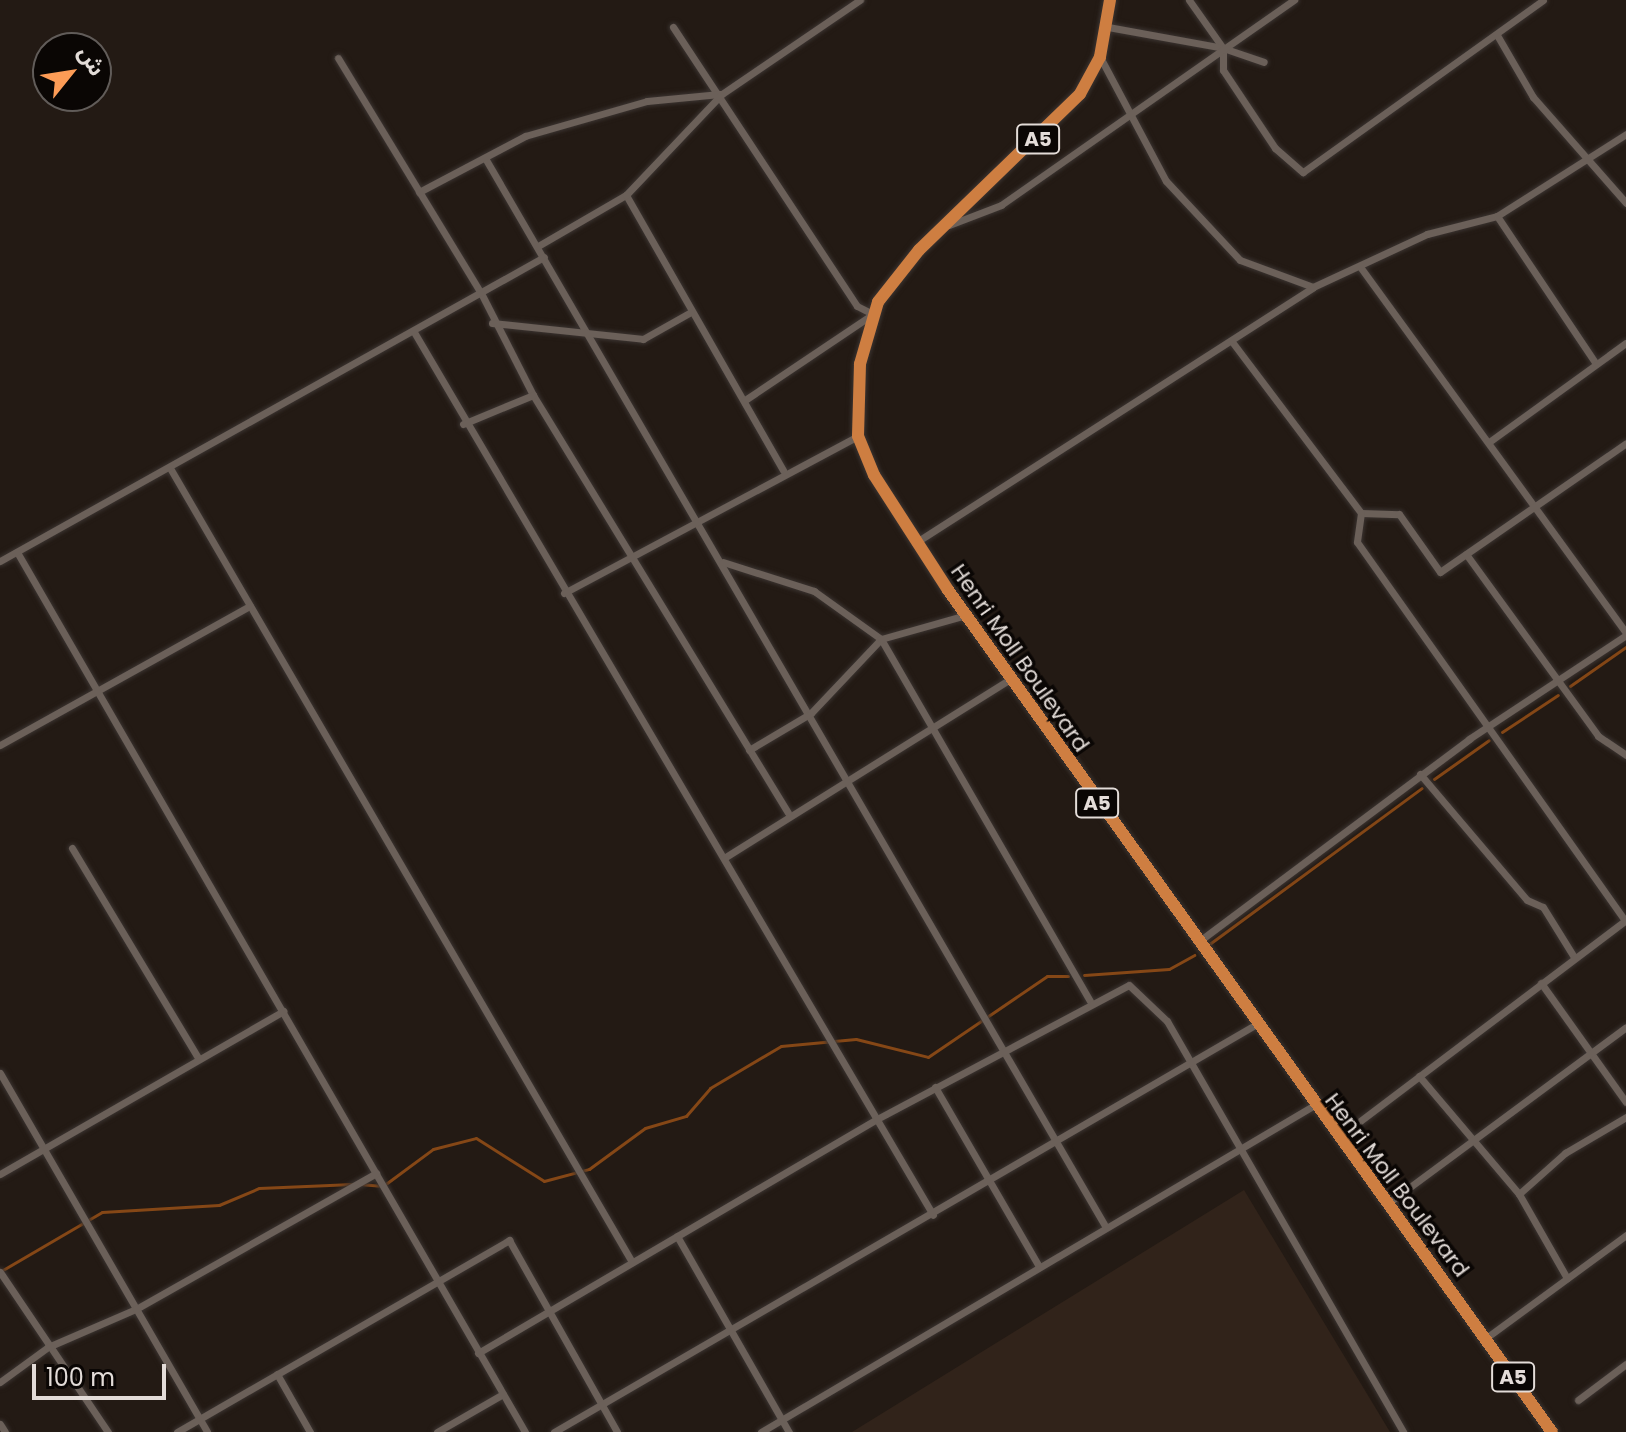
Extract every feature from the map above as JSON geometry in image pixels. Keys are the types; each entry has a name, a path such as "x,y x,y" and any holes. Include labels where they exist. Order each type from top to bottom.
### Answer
{"highway":[{"name":"Henri Moll Boulevard","path":"1110,0 1108,27 1100,57 1068,109 943,227 873,314 860,364 858,436 915,543 1313,1106 1486,1338"},
{"name":"A5","path":"1486,1338 1552,1432"}],"street":[{"path":"538,246 626,195 722,94 860,0"},
{"path":"1189,0 1223,48 1223,70 1275,148 1303,172 1543,0"},
{"path":"943,227 1001,205 1294,0"},
{"path":"673,27 722,94 857,306 873,314 745,400"},
{"path":"1108,27 1223,48 1264,62"},
{"path":"1497,35 1533,97 1626,203"},
{"path":"1100,57 1166,181 1240,260 1313,287"},
{"path":"338,58 481,293 492,323 533,395 788,812"},
{"path":"419,192 485,158 587,116 722,94"},
{"path":"915,543 1233,343 1313,287 1361,268 1427,234 1497,216 1586,155 1626,134"},
{"path":"485,158 585,333 849,775 1002,1050 1105,1226"},
{"path":"626,195 783,470"},
{"path":"1497,216 1596,364"},
{"path":"0,561 544,257"},
{"path":"1196,943 1420,774 1559,683 1626,634 1361,268"},
{"path":"492,323 643,339 691,312"},
{"path":"414,332 463,424 724,858 933,1215"},
{"path":"1233,343 1361,513 1357,542 1626,920 1337,1139"},
{"path":"1489,442 1626,343"},
{"path":"463,424 533,395"},
{"path":"564,593 783,470 858,436"},
{"path":"1361,513 1399,514 1440,572 1626,443"},
{"path":"170,468 632,1262"},
{"path":"17,552 525,1432"},
{"path":"1466,554 1598,736 1626,755"},
{"path":"723,562 814,591 881,639 934,725 1090,1001"},
{"path":"0,745 250,606"},
{"path":"749,750 811,713 881,639 966,615"},
{"path":"724,858 788,812 1012,678"},
{"path":"1420,774 1527,900 1543,907 1574,957"},
{"path":"72,848 199,1059"},
{"path":"1541,983 1626,1102"},
{"path":"478,1353 877,1119 1090,1001 1129,985 1167,1021 1236,1149 1403,1432"},
{"path":"0,1174 284,1011"},
{"path":"554,1432 933,1215 1255,1025"},
{"path":"1387,1204 1626,1027"},
{"path":"0,1073 207,1432"},
{"path":"1419,1076 1469,1144 1519,1194 1567,1278"},
{"path":"935,1087 1038,1265"},
{"path":"761,1432 1038,1265 1313,1106"},
{"path":"1519,1194 1565,1153 1626,1117"},
{"path":"0,1382 48,1347 136,1309 376,1173"},
{"path":"677,1236 789,1432"},
{"path":"1486,1338 1624,1239"},
{"path":"177,1432 509,1240 617,1432"},
{"path":"0,1272 108,1432"},
{"path":"1578,1400 1626,1364"},
{"path":"277,1374 310,1432"},
{"path":"437,1432 503,1394"},
{"path":"0,1424 5,1432"}],"shaded area":[{"path":"1244,1190 1390,1432 852,1432"}],"waterway":[{"path":"1570,686 1626,647"},
{"path":"1502,732 1558,695"},
{"path":"1434,779 1489,740"},
{"path":"1208,945 1422,788"},
{"path":"1084,975 1169,969 1194,955"},
{"path":"360,1184 383,1186 433,1149 476,1138 544,1181 589,1169 645,1128 686,1116 710,1088 781,1046 856,1039 928,1057 1047,976 1068,976"},
{"path":"1,1271 102,1212 219,1205 259,1188 353,1184"}]}
